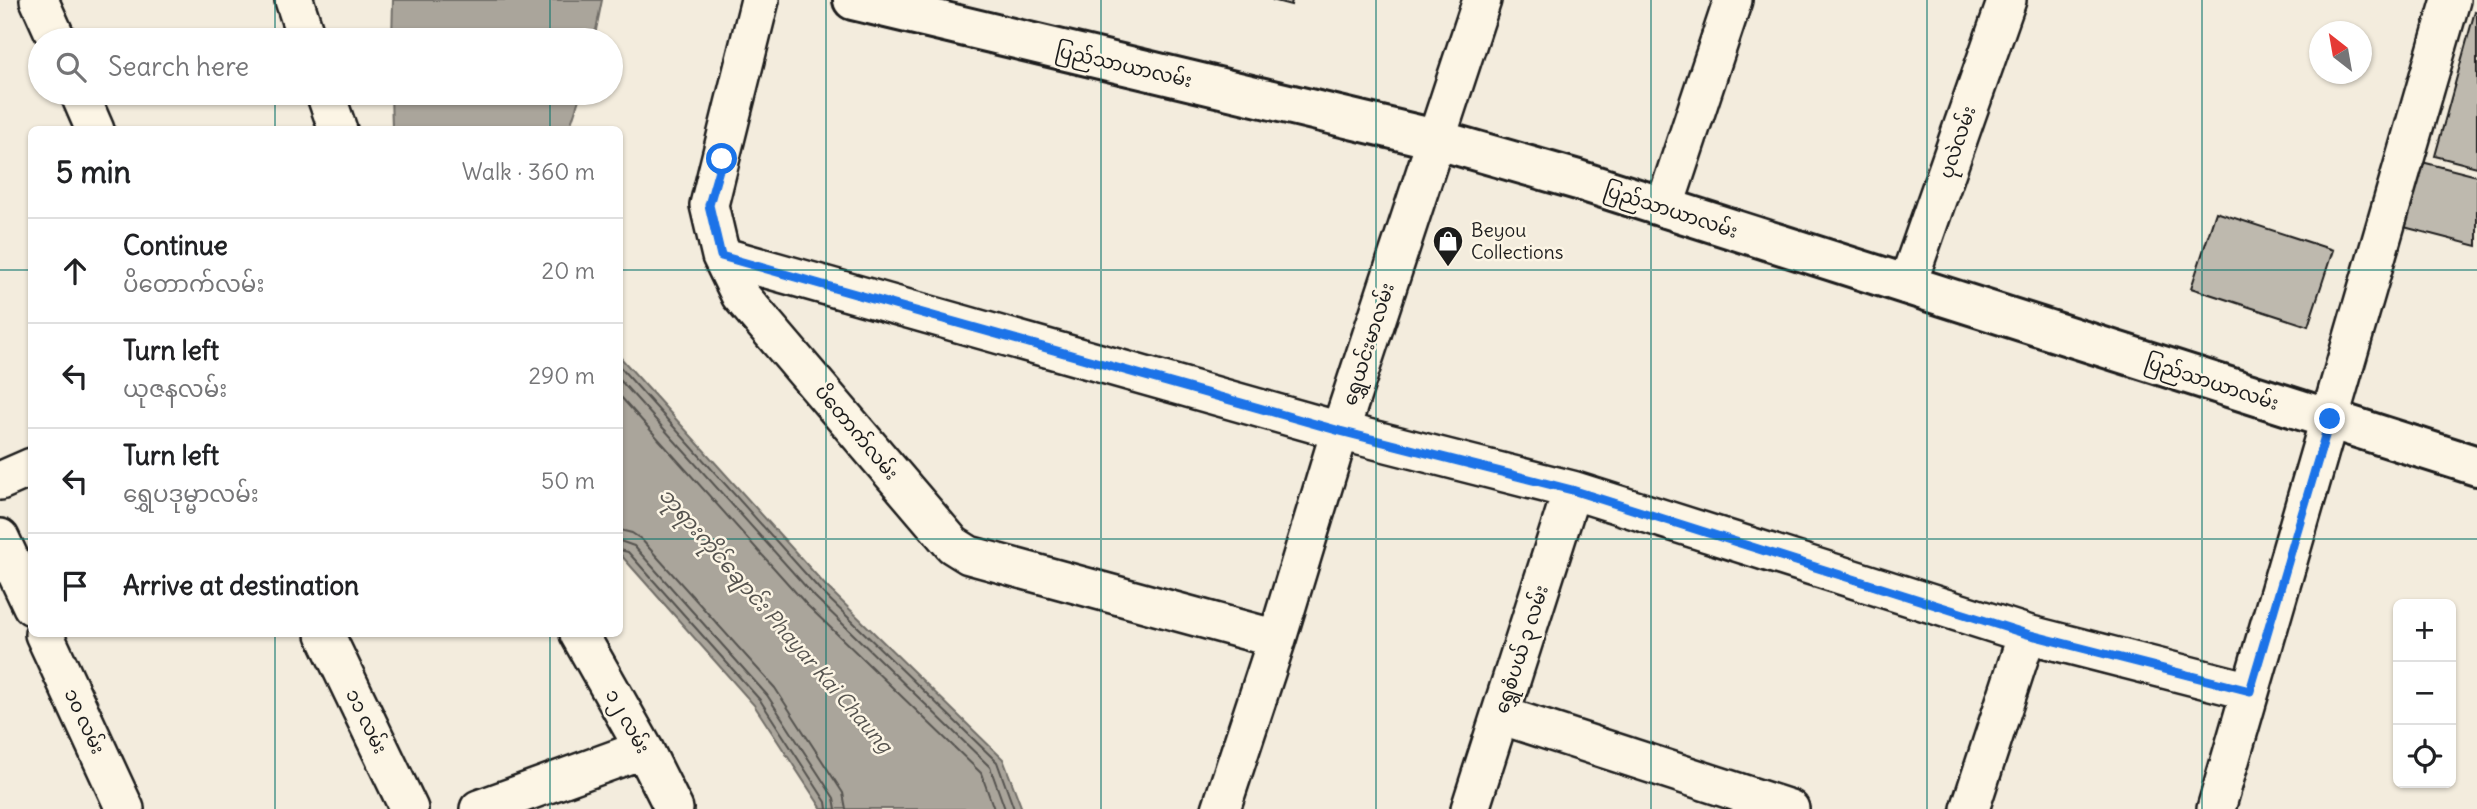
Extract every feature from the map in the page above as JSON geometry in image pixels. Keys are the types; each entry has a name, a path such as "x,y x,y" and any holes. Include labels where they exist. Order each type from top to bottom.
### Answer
{"main road":[{"name":"ပြည်သာယာလမ်း","path":"853,0 1435,139 1664,208 2477,466"}],"street":[{"path":"39,0 52,28"},
{"path":"294,0 303,28"},
{"name":"ပိတောက်လမ်း","path":"760,0 709,205 721,256 740,295 953,545 969,555 1277,639"},
{"name":"ရွှေယင်းမာလမ်း","path":"1221,809 1277,639 1340,431 1482,0"},
{"path":"1664,208 1733,0"},
{"name":"ပုလဲလမ်း","path":"1907,285 2007,0"},
{"path":"2216,809 2452,0"},
{"path":"84,105 93,126"},
{"path":"329,105 337,126"},
{"path":"721,256 1340,431 1572,490 2027,634 2250,691"},
{"path":"0,481 28,469"},
{"name":"ရွှေစံပယ် ၃ လမ်း","path":"1470,809 1572,490"},
{"path":"0,538 28,598"},
{"path":"1970,809 2027,634"},
{"name":"၁၀ လမ်း","path":"45,637 125,809"},
{"name":"၁၁ လမ်း","path":"326,637 409,809"},
{"name":"၁၂ လမ်း","path":"581,637 644,749 674,809"},
{"path":"1500,715 1729,800 1790,809"},
{"path":"479,809 644,749"}],"water":[{"path":"393,0 602,0 596,28 392,28"},
{"path":"391,105 577,105 570,126 392,126"},
{"name":"ဘုရားကိုင်ချောင်း Phayar Kai Chaung","path":"623,360 826,586 1003,759 1022,809 822,809 754,705 623,557"}],"building":[{"path":"1272,0 1292,0 1291,5"},
{"path":"2475,11 2477,12 2477,167 2435,156"},
{"path":"2422,162 2477,176 2477,246 2404,227"},
{"path":"2216,212 2333,250 2308,326 2191,288"}],"place":[{"name":"Beyou Collections","path":"1448,268"}],"route":[{"path":"722,159 709,205 721,256 1340,431 1572,490 2027,634 2250,691 2330,419"}]}
